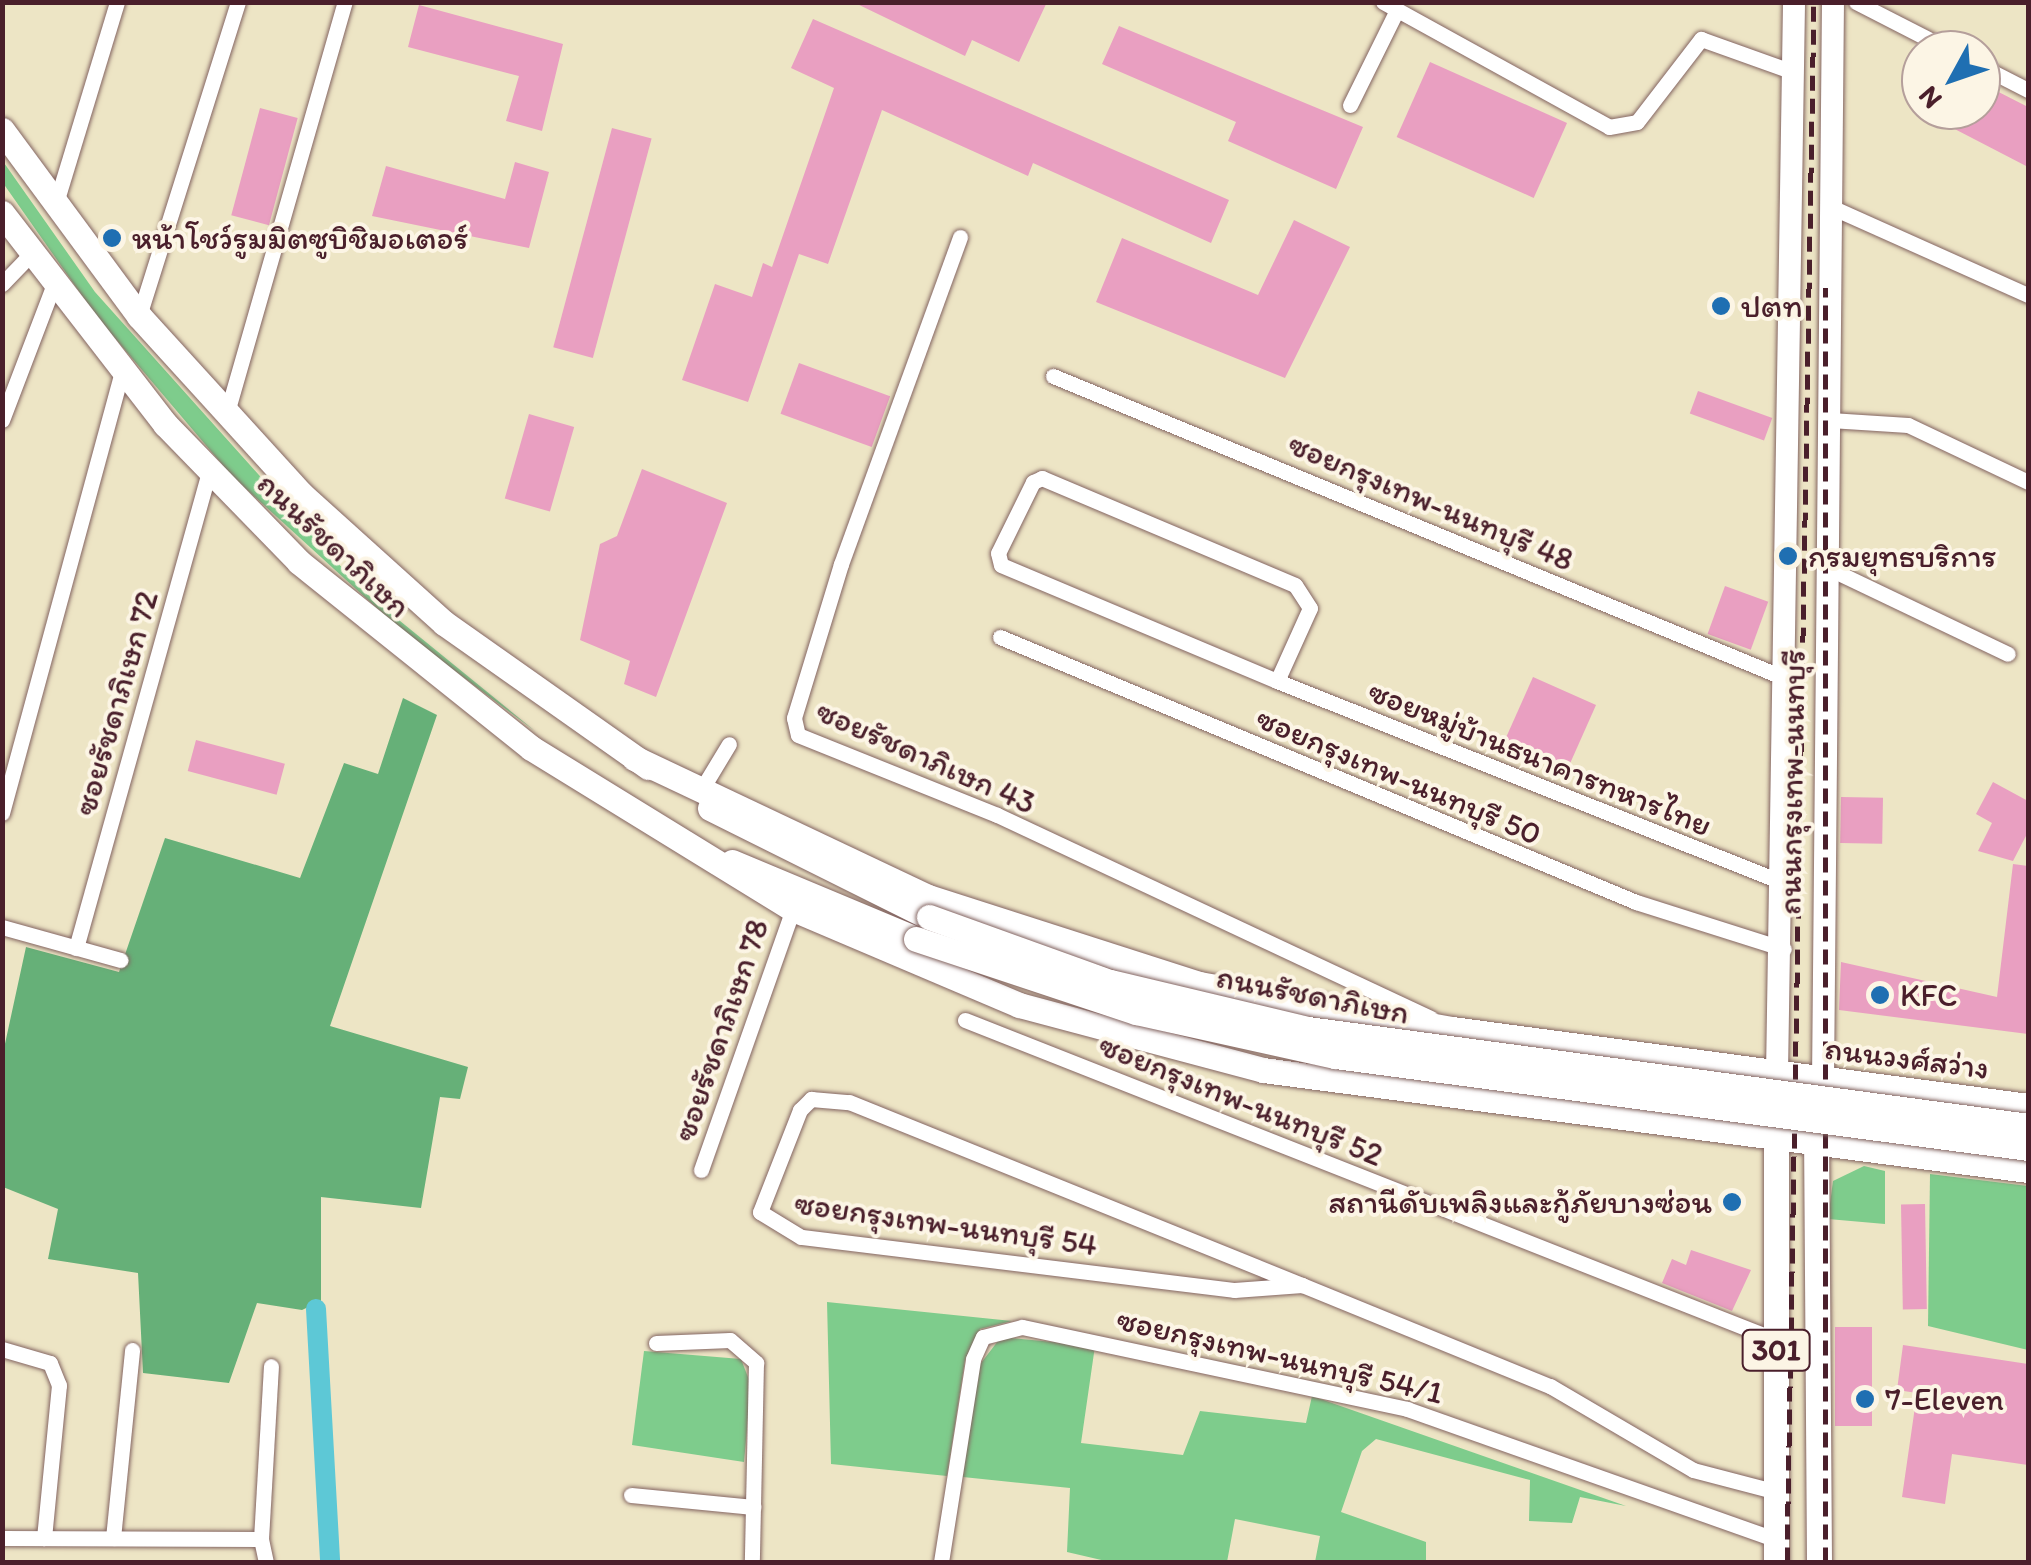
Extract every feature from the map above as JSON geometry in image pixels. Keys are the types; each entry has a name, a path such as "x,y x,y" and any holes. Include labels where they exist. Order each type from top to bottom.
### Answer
{"main road":[{"name":"ถนนกรุงเทพ-นนทบุรี","path":"1777,1552 1776,1138 1784,949 1794,2"},
{"name":"ถนนกรุงเทพ-นนทบุรี","path":"1819,1562 1814,1145 1823,1081 1833,2"},
{"name":"ถนนรัชดาภิเษก","path":"2,130 139,316 226,416 429,611 634,758 780,848 923,928 1110,982 1324,1032 2028,1126"},
{"name":"ถนนรัชดาภิเษก","path":"2,213 122,372 209,473 423,669 692,848 793,909 1018,1005 1263,1070 1814,1145"},
{"path":"1790,410 1830,420"},
{"name":"ถนนรัชดาภิเษก","path":"634,758 703,787 928,897 1072,948 1254,997 1777,1074"},
{"name":"ถนนรัชดาภิเษก","path":"692,848 923,928 1136,1012 1335,1056 2028,1148"},
{"path":"1432,1092 1465,1086 1476,1065 1468,1044 1445,1028"},
{"name":"ถนนวงศ์สว่าง","path":"1777,1074 2028,1106"},
{"path":"1814,1145 2028,1170"}],"street":[{"path":"56,203 117,2"},
{"path":"139,316 238,2"},
{"path":"226,416 346,2"},
{"path":"1856,2 1911,30"},
{"path":"1350,106 1390,6 1609,128 1637,122 1701,39 1793,72"},
{"path":"2001,74 2026,84"},
{"path":"1831,207 2028,295"},
{"name":"ซอยรัชดาภิเษก 43","path":"960,237 842,564 794,718 798,735 996,815 1445,1028"},
{"path":"2,284 31,254"},
{"path":"2,420 54,284"},
{"path":"2,813 10,760 122,372"},
{"name":"ซอยกรุงเทพ-นนทบุรี 48","path":"1053,376 1786,679"},
{"path":"1830,420 1908,425 2028,482"},
{"name":"ซอยรัชดาภิเษก 72","path":"76,948 209,473"},
{"name":"ซอยหมู่บ้านธนาคารทหารไทย","path":"1277,681 1310,608 1295,585 1042,478 1033,482 998,553 1001,565 1277,681 1784,883"},
{"path":"1828,568 2008,654"},
{"name":"ซอยกรุงเทพ-นนทบุรี 50","path":"1000,637 1636,902 1784,949"},
{"path":"703,787 730,744"},
{"name":"ซอยรัชดาภิเษก 78","path":"701,1170 793,909"},
{"path":"2,928 120,960"},
{"name":"ซอยกรุงเทพ-นนทบุรี 52","path":"965,1020 1776,1340"},
{"name":"ซอยกรุงเทพ-นนทบุรี 54","path":"1302,1285 1234,1290 801,1237 760,1212 800,1110 828,1097 1302,1285 1550,1386 1693,1470 1777,1492"},
{"name":"ซอยกรุงเทพ-นนทบุรี 54/1","path":"941,1562 973,1359 983,1337 1022,1328 1408,1409 1777,1552"},
{"path":"656,1343 730,1340 748,1349 760,1379 752,1562"},
{"path":"2,1349 56,1373 44,1538"},
{"path":"113,1538 132,1350"},
{"path":"266,1562 261,1539 271,1366"},
{"path":"630,1495 753,1507"},
{"path":"2,1538 261,1539"}],"green space":[{"path":"2,160 95,292 362,590 535,731 402,631 232,476 97,317 3,183"},
{"path":"403,698 437,715 330,1026 468,1067 460,1099 440,1097 421,1208 321,1197 321,1301 302,1310 257,1303 229,1383 143,1373 138,1273 48,1259 58,1209 3,1187 3,1053 26,947 119,972 165,838 300,878 344,763 378,774"},
{"path":"1864,1166 1885,1171 1885,1224 1828,1219 1833,1181"},
{"path":"1930,1174 2028,1186 2028,1350 1928,1326"},
{"path":"827,1302 1012,1321 980,1329 965,1360 947,1476 831,1464"},
{"path":"1001,1337 1095,1346 1081,1443 1183,1455 1200,1411 1306,1423 1312,1396 1626,1506 1580,1497 1572,1523 1529,1521 1530,1480 1376,1439 1362,1451 1341,1512 1426,1542 1426,1562 1315,1562 1320,1536 1235,1519 1227,1562 1110,1562 1067,1552 1070,1488 963,1477 978,1367"},
{"path":"644,1351 741,1359 751,1385 744,1462 632,1445"}],"building":[{"path":"853,2 1047,2 1019,62 972,40 965,56"},
{"path":"419,5 563,44 542,131 506,121 519,76 408,47"},
{"path":"813,19 1229,200 1211,243 1033,163 1028,176 882,110 828,264 799,254 748,402 682,380 715,284 752,297 763,263 772,267 834,88 791,68"},
{"path":"1119,26 1363,127 1336,189 1228,141 1236,122 1102,64"},
{"path":"1430,62 1567,123 1534,198 1397,137"},
{"path":"2001,93 2028,107 2028,167 1957,130 2001,130"},
{"path":"260,108 298,118 269,225 231,215"},
{"path":"612,128 652,139 593,358 553,347"},
{"path":"515,162 549,172 529,248 372,216 386,166 505,199"},
{"path":"1294,220 1350,247 1285,378 1096,302 1122,238 1258,295"},
{"path":"799,363 890,396 872,447 781,414"},
{"path":"1698,391 1772,418 1764,441 1690,414"},
{"path":"529,414 574,427 550,512 505,499"},
{"path":"642,469 727,503 656,697 624,684 630,661 580,640 600,544 617,536"},
{"path":"1725,586 1768,602 1751,650 1708,634"},
{"path":"1533,677 1596,705 1568,768 1505,740"},
{"path":"196,740 285,764 277,795 188,771"},
{"path":"1993,782 2028,801 2028,832 2013,861 1978,851 1992,823 1976,814"},
{"path":"1841,797 1883,798 1882,844 1840,843"},
{"path":"2013,864 2028,866 2028,1034 1839,1010 1841,962 1997,997"},
{"path":"1901,1204 1925,1204 1927,1309 1903,1309"},
{"path":"1691,1250 1751,1270 1732,1311 1662,1283 1672,1259 1686,1265"},
{"path":"1835,1327 1872,1327 1872,1426 1835,1426"},
{"path":"1903,1345 2028,1364 2028,1465 1952,1454 1945,1504 1902,1497 1917,1393 1897,1390"}],"waterway":[{"path":"316,1309 330,1562"}],"railway":[{"path":"1787,1562 1814,2"},
{"path":"1825,287 1825,1562"}],"place":[{"name":"หน้าโชว์รูมมิตซูบิชิมอเตอร์","path":"112,238"},
{"name":"ปตท","path":"1721,306"},
{"name":"กรมยุทธบริการ","path":"1788,556"},
{"name":"KFC","path":"1880,995"},
{"name":"สถานีดับเพลิงและกู้ภัยบางซ่อน","path":"1732,1202"},
{"name":"7-Eleven","path":"1865,1399"}]}
